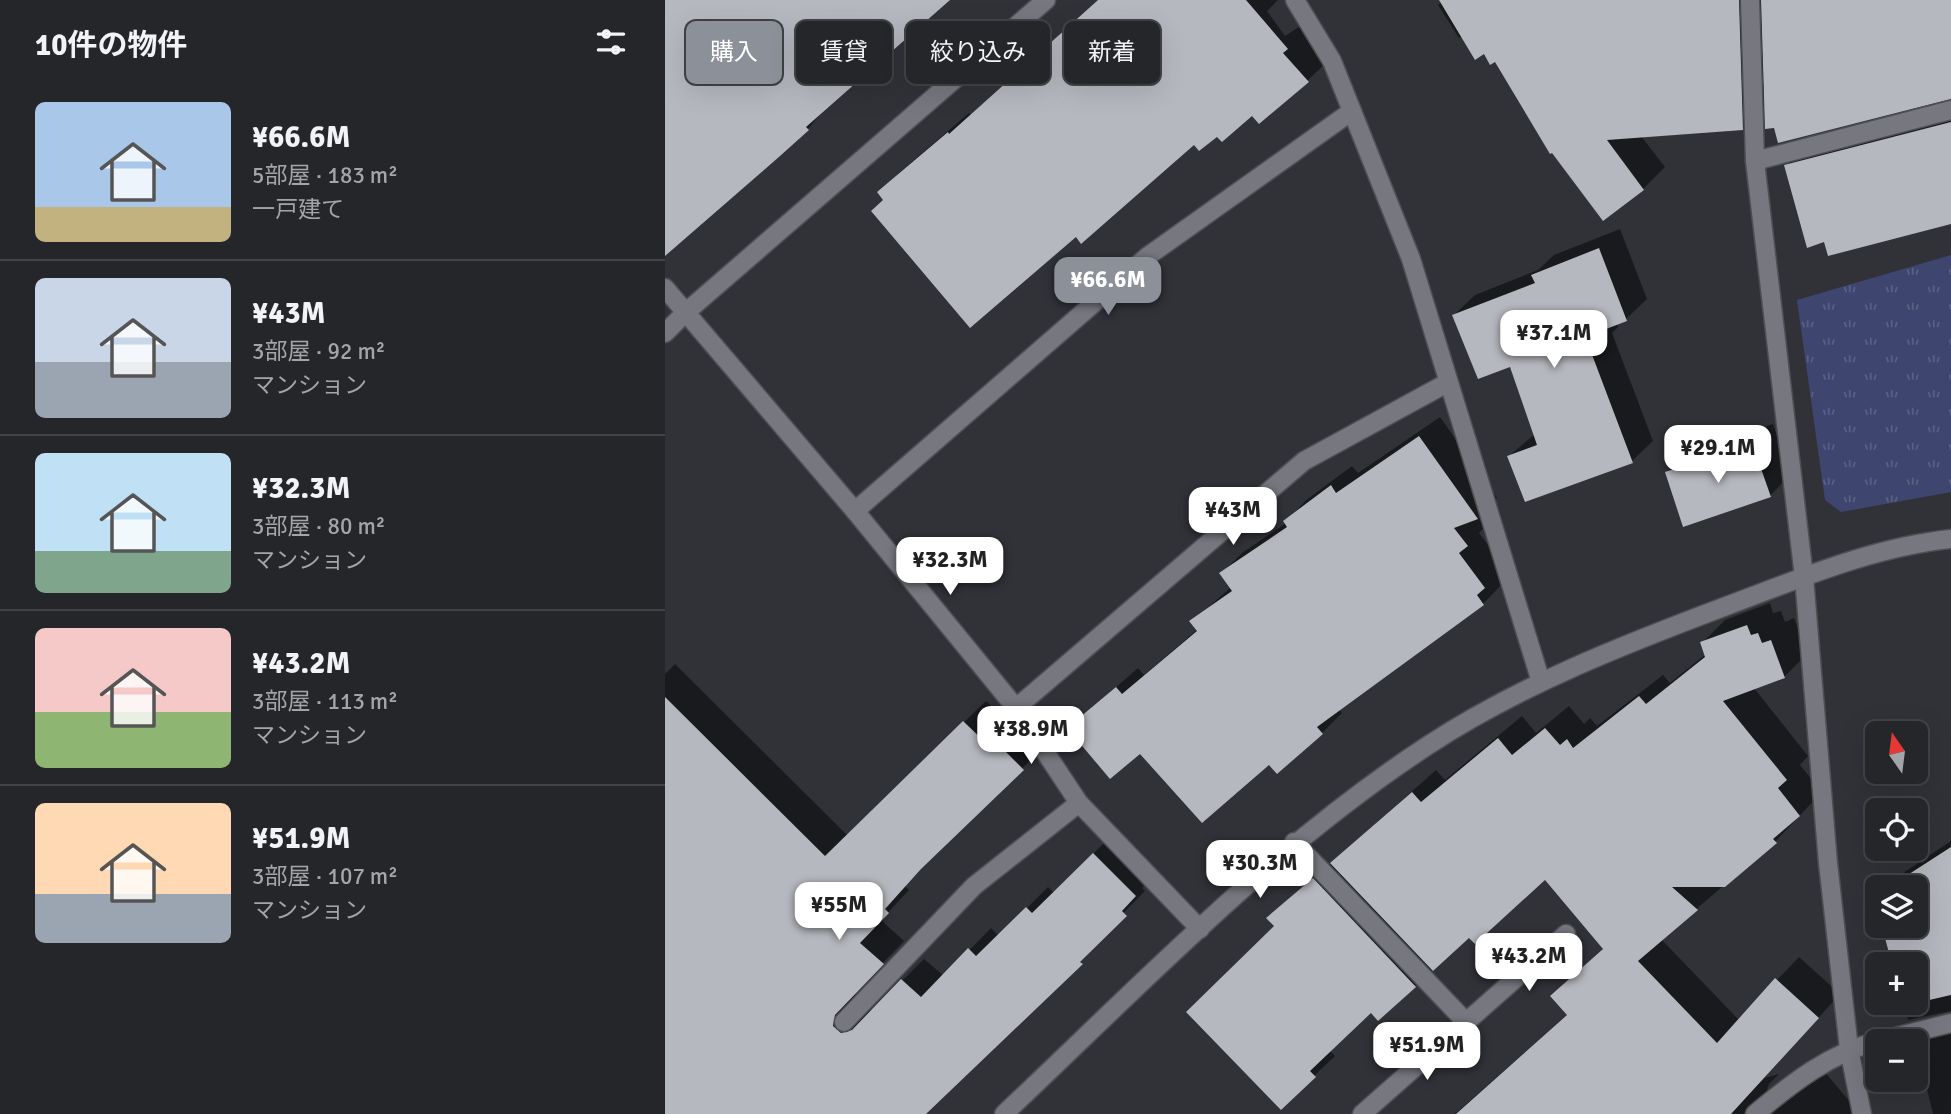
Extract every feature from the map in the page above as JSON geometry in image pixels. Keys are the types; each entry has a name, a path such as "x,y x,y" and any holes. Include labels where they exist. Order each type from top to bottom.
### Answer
{"street":[{"path":"665,333 1047,0"},
{"path":"1295,0 1332,61 1411,259 1541,682"},
{"path":"1750,0 1755,160 1804,577 1828,863 1849,1049 1862,1114"},
{"path":"1755,160 1951,110"},
{"path":"855,511 1148,256 1352,111"},
{"path":"665,288 855,511 1016,708 1079,803 1200,929"},
{"path":"1016,708 1304,461 1447,383"},
{"path":"1005,1114 1294,842 1429,745 1541,682 1661,631 1804,577 1884,551 1951,539"},
{"path":"844,1022 974,886 1079,803"},
{"path":"1294,842 1466,1022"},
{"path":"1362,1114 1566,934"},
{"path":"1927,1029 1951,1023"},
{"path":"1755,1114 1790,1084 1849,1049 1865,1045"}],"green space":[{"path":"1951,255 1951,492 1841,512 1825,500 1797,300"}],"building":[{"path":"665,0 950,0 926,21 906,21 906,39 892,51 892,21 796,21 796,84 855,84 806,127 809,130 665,256"},
{"path":"1098,0 1246,0 1288,49 1283,53 1309,82 1259,124 1252,116 1222,142 1217,137 1199,151 1194,145 1081,244 1076,237 970,328 871,211 883,200 877,192 948,132 949,134 1005,84 1050,84 1050,43 1064,31 1064,84 1160,84 1160,21 1075,21"},
{"path":"1439,0 1739,0 1743,130 1607,140 1644,190 1603,221 1552,153 1550,154 1495,62 1490,65 1484,54 1475,60"},
{"path":"1761,0 1951,0 1951,99 1778,143 1774,128 1765,129"},
{"path":"1951,122 1951,224 1828,256 1824,242 1807,248 1784,165"},
{"path":"1599,248 1627,321 1593,334 1599,349 1591,352 1633,463 1525,502 1507,456 1537,445 1510,367 1478,379 1452,315 1535,283 1531,275"},
{"path":"1419,436 1478,519 1454,528 1468,546 1459,553 1485,588 1477,595 1484,605 1317,727 1323,734 1277,774 1269,765 1202,823 1140,754 1110,779 1067,728 1116,687 1122,694 1197,631 1189,621 1232,591 1219,573 1287,527 1283,521 1331,485 1336,493"},
{"path":"1752,443 1771,497 1683,527 1665,472"},
{"path":"1747,625 1751,635 1758,633 1762,643 1771,640 1785,678 1723,701 1787,780 1778,788 1800,816 1773,839 1777,843 1725,887 1672,887 1698,910 1638,961 1717,1043 1775,978 1819,1018 1731,1114 1456,1114 1567,1015 1550,996 1603,949 1545,880 1475,944 1469,938 1433,971 1330,863 1412,792 1421,802 1498,738 1512,755 1545,728 1560,745 1567,739 1573,748 1639,696 1646,704 1705,657 1700,642"},
{"path":"665,697 825,856 963,721 986,743 991,737 1024,770 921,869 885,909 889,913 860,943 884,964 835,1015 833,1026 841,1033 852,1030 901,979 921,997 968,948 976,956 1026,907 1032,913 1093,853 1136,896 1122,911 1127,916 1080,962 1083,964 926,1114 665,1114"},
{"path":"1951,847 1951,995 1928,1000 1928,952 1889,952 1885,938 1928,938 1928,875 1908,875"},
{"path":"1313,878 1416,987 1378,1021 1371,1013 1310,1071 1316,1077 1281,1110 1186,1012 1274,926 1266,918"}]}
